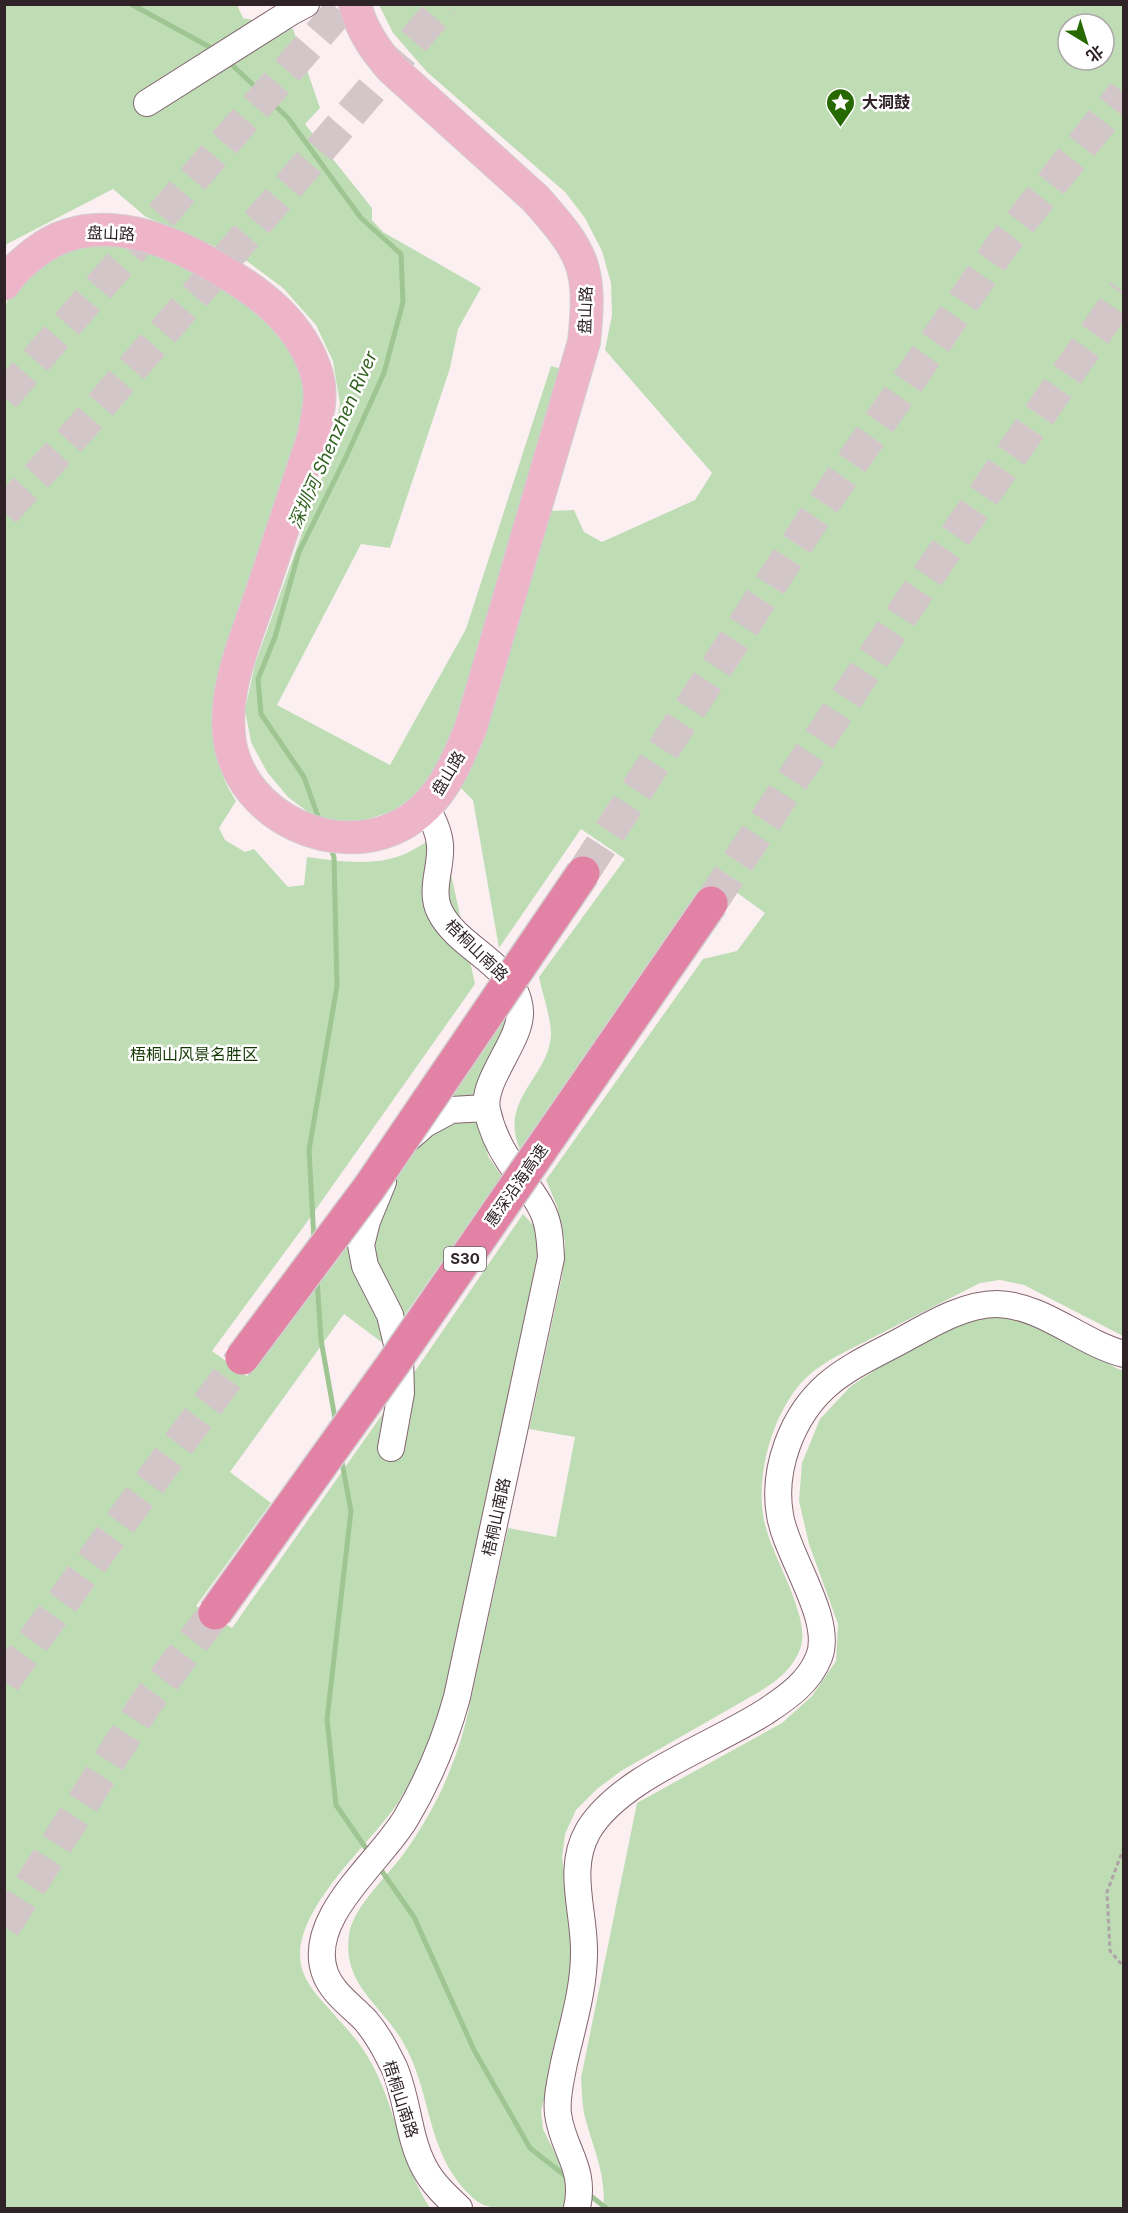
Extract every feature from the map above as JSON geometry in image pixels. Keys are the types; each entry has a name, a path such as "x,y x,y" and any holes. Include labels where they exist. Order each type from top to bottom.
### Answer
{"highway":[{"path":"242,1358 369,1188 583,873"},
{"name":"惠深沿海高速","path":"215,1613 393,1365 711,903"}],"main road":[{"name":"盘山路","path":"4,284 25,260 45,244 64,235 92,230 140,233 200,257 266,299 289,322 308,350 318,377 320,405 313,438 236,670 228,714 230,742 235,765 247,786 261,802 278,816 312,832 346,837 375,834 402,825 426,807 443,787 459,758 471,727 584,342 588,285 582,261 553,218 535,198 392,69 376,51 365,32 355,4"}],"street":[{"path":"147,103 298,8"},
{"name":"梧桐山南路","path":"426,807 435,822 440,846 435,889 439,910 449,927 510,982 519,998 520,1016 488,1092 486,1108 500,1145 544,1212 550,1232 551,1258 457,1697 436,1761 404,1821 341,1902 330,1922 323,1942 321,1959 325,1975 335,1990 366,2021 388,2054 424,2167 441,2191 459,2208"},
{"path":"391,1448 400,1393 399,1357 390,1315 365,1266 361,1245 367,1221 390,1165 405,1142 425,1124 451,1110 486,1108"},
{"path":"578,2202 579,2177 558,2114 558,2091 582,1978 584,1953 577,1875 579,1854 585,1836 596,1818 632,1787 658,1770 722,1738 782,1700 800,1686 814,1668 821,1653 822,1636 818,1618 780,1519 778,1499 785,1452 794,1429 808,1407 826,1386 849,1369 939,1320 971,1308 996,1304 1019,1308 1045,1317 1111,1351 1124,1354"}],"path":[{"path":"1124,1847 1107,1892 1110,1951 1124,1967"}],"green space":[{"path":"5,5 237,5 243,18 293,29 320,108 305,124 372,208 372,220 383,232 481,288 458,329 450,368 390,548 361,544 277,705 390,765 466,629 551,366 566,370 450,742 436,771 418,793 393,811 365,820 334,821 312,815 288,797 267,772 251,742 245,710 255,664 330,455 340,404 333,361 316,325 283,288 244,259 146,217 113,189 7,244 5,248"},
{"path":"379,5 1123,5 1123,1336 1024,1285 1000,1280 980,1283 827,1362 809,1375 791,1397 782,1412 768,1448 764,1466 762,1503 769,1537 800,1617 802,1639 798,1654 784,1673 766,1688 621,1771 597,1789 576,1810 565,1834 562,1858 573,1929 569,2002 541,2111 543,2129 570,2183 568,2203 562,2208 495,2208 478,2202 461,2185 448,2167 439,2147 414,2064 404,2044 366,1994 352,1968 348,1953 349,1935 357,1913 364,1902 400,1858 425,1821 455,1757 467,1716 508,1528 556,1537 575,1437 529,1429 562,1276 565,1243 557,1206 546,1180 703,959 737,951 765,913 714,876 521,1151 515,1133 515,1117 549,1048 551,1033 539,977 625,859 581,829 499,948 473,800 461,788 476,758 549,511 574,510 584,532 602,542 695,500 712,473 605,350 612,315 611,283 602,251 585,218 565,192 427,72 393,33"},
{"name":"梧桐山风景名胜区","path":"112,241 149,250 189,269 234,295 268,324 292,354 302,382 304,407 298,440 216,691 213,721 215,748 222,774 236,801 219,828 225,840 245,852 254,849 288,887 304,885 307,857 356,862 381,861 405,854 442,833 475,984 302,1229 212,1351 247,1376 339,1258 519,997 484,1134 488,1156 502,1177 384,1344 344,1314 230,1472 271,1503 196,1606 232,1628 386,1409 381,1442 405,1445 412,1410 413,1374 523,1214 535,1227 541,1244 454,1676 430,1740 408,1786 386,1818 351,1859 317,1905 306,1928 300,1950 303,1972 310,1985 357,2041 373,2066 413,2174 430,2208 5,2208 4,308 15,287 43,262 76,245"},
{"path":"1002,1314 1032,1321 1123,1370 1123,2208 603,2208 603,2186 585,2116 581,2078 637,1803 782,1723 812,1696 836,1661 838,1624 809,1544 799,1501 802,1463 820,1419 851,1386 932,1333 971,1318"}],"waterway":[{"name":"深圳河 Shenzhen River","path":"131,4 217,51"},
{"name":"深圳河 Shenzhen River","path":"228,61 288,118 361,218 401,254 403,302 384,373 299,552 275,637 258,679 261,714 304,777 320,822"},
{"path":"314,1240 309,1150 337,986 334,857 329,844"},
{"path":"317,1279 321,1340 336,1424"},
{"path":"341,1457 351,1511 327,1719 336,1805 370,1854"},
{"path":"379,1867 414,1917 474,2050 530,2148 568,2178"},
{"path":"587,2193 606,2208"}],"tunnel":[{"path":"4,397 345,4"},
{"path":"4,512 81,428 445,4"},
{"path":"583,873 811,522 1003,244 1124,93"},
{"path":"711,903 923,583 1124,292"},
{"path":"4,1681 242,1358"},
{"path":"4,1927 146,1703 215,1613"}],"place":[{"name":"大洞鼓","path":"841,128"}]}
